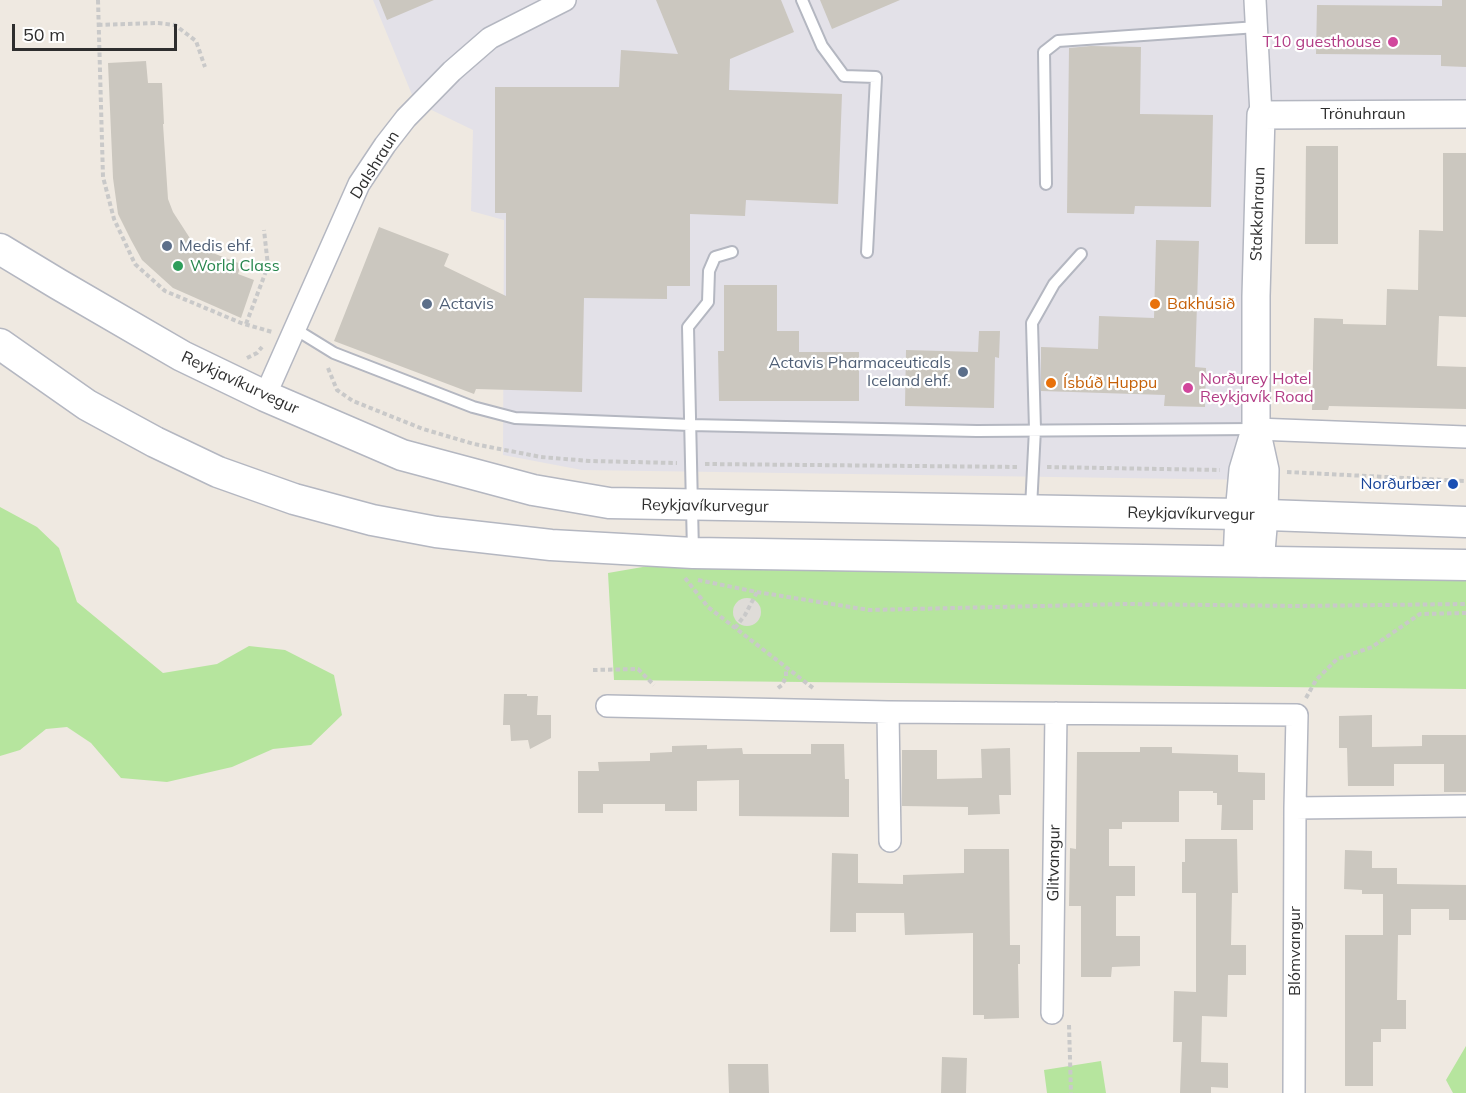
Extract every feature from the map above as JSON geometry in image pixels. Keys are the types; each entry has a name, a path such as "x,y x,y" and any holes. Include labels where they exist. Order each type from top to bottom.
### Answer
{"main road":[{"name":"Reykjavíkurvegur","path":"0,249 182,356 265,396 402,455 533,490 609,503 692,506 1251,515 1466,522"},
{"path":"0,344 87,405 155,442 218,472 294,500 372,520 436,532 551,545 689,566 1249,562 1466,565"}],"street":[{"name":"Dalshraun","path":"265,396 359,184 385,145 406,118 452,71 490,38 565,0"},
{"name":"Stakkahraun","path":"1249,562 1256,429 1256,273 1261,115 1255,0"},
{"name":"Trönuhraun","path":"1261,115 1466,114"},
{"path":"1256,429 1466,437"},
{"path":"607,706 888,712 1297,715"},
{"path":"888,712 890,841"},
{"name":"Glitvangur","path":"1052,1009 1056,713"},
{"name":"Blómvangur","path":"1294,1093 1297,715"},
{"path":"1295,808 1466,806"}],"lane":[{"path":"802,0 822,46 844,76 876,77 867,252"},
{"path":"1046,184 1044,52 1058,41 1257,27"},
{"path":"689,566 692,464 688,327 708,302 709,271 715,257 732,252"},
{"path":"1030,512 1035,429 1032,323 1054,284 1081,254"},
{"path":"295,329 334,353 472,407 516,418 690,425 977,431 1256,429"}],"path":[{"path":"98,0 103,177 114,219 135,264 165,291 246,324 273,332"},
{"path":"98,25 158,23 175,25 196,41 205,67"},
{"path":"246,324 268,266 264,230"},
{"path":"328,368 337,390 353,401 423,429 474,444 541,457 692,464 1254,470 1466,480"},
{"path":"689,566 757,592 869,610 1126,604 1285,606 1466,604"},
{"path":"689,566 708,607 814,689 805,689"},
{"path":"735,628 757,592"},
{"path":"1419,605 1419,614"},
{"path":"1297,715 1316,680 1337,659 1372,647 1419,614 1466,613"},
{"path":"786,667 786,677 782,685 777,688 787,688"},
{"path":"592,670 638,669 655,685"},
{"path":"1052,1009 1069,1024 1071,1093"}],"shaded area":[{"path":"373,0 1466,0 1466,111 1264,111 1257,480 582,470 503,455 504,220 471,211 473,130 415,102"},
{"path":"747,598 757,602 761,612 757,622 747,626 737,622 733,612 737,602"}],"green space":[{"path":"0,507 37,527 59,548 77,602 163,673 217,664 249,646 285,650 334,675 342,715 311,745 273,749 232,767 167,782 121,778 91,743 67,727 46,729 20,750 0,756"},
{"path":"660,564 1466,580 1466,689 614,680 608,573"},
{"path":"1466,1046 1466,1093 1453,1093 1446,1080"},
{"path":"1101,1061 1106,1093 1047,1093 1044,1070"}],"building":[{"path":"379,0 434,0 387,20"},
{"path":"656,0 781,0 794,32 730,59 729,90 842,94 838,204 746,200 745,216 690,214 690,286 667,286 667,299 584,298 582,392 476,389 474,394 334,341 379,227 449,254 444,266 506,296 506,213 495,213 495,87 619,87 621,50 678,54"},
{"path":"820,0 900,0 832,29"},
{"path":"1442,0 1466,0 1466,67 1441,66 1441,55 1316,54 1317,5 1442,6"},
{"path":"1141,47 1140,114 1213,115 1211,207 1135,206 1134,214 1067,213 1069,48"},
{"path":"146,61 148,83 162,83 168,199 173,212 195,246 241,264 238,274 254,280 241,318 173,288 142,260 118,214 113,178 108,63"},
{"path":"1306,146 1338,146 1338,244 1305,244"},
{"path":"1443,153 1466,153 1466,317 1439,316 1437,366 1466,367 1466,409 1329,406 1328,410 1312,410 1314,318 1343,319 1343,324 1386,325 1387,289 1418,290 1419,230 1443,231"},
{"path":"1156,240 1199,241 1195,367 1206,368 1205,407 1164,406 1165,395 1041,391 1041,347 1098,349 1099,316 1154,318"},
{"path":"724,285 777,285 777,331 799,331 799,352 859,352 859,401 719,401 718,351 724,351"},
{"path":"979,331 1000,331 999,358 995,357 994,408 905,406 906,350 978,352"},
{"path":"504,694 538,696 537,715 551,715 551,738 530,749 528,740 511,741 510,725 503,725"},
{"path":"1372,715 1372,747 1422,746 1422,735 1466,735 1466,792 1444,792 1444,764 1394,764 1394,786 1348,786 1347,748 1339,748 1339,716"},
{"path":"811,744 844,744 845,779 849,779 849,817 739,816 739,780 697,781 697,811 665,811 665,804 603,804 603,813 578,813 578,771 599,771 598,762 650,761 650,753 672,752 672,746 707,745 707,749 742,748 743,754 811,754"},
{"path":"1140,747 1172,747 1172,753 1238,755 1238,772 1265,773 1265,800 1253,800 1253,830 1221,830 1222,805 1217,805 1217,793 1213,791 1179,791 1179,822 1122,822 1122,829 1109,829 1109,866 1135,866 1135,896 1116,896 1116,936 1140,936 1140,966 1112,967 1111,977 1081,977 1081,906 1069,906 1070,848 1076,849 1077,752 1140,752"},
{"path":"1010,748 1011,795 999,795 1000,814 968,815 968,807 902,806 902,750 937,750 937,779 982,778 981,749"},
{"path":"1185,839 1237,839 1238,893 1232,893 1231,945 1246,945 1246,975 1228,975 1227,1017 1202,1016 1201,1062 1228,1063 1228,1088 1211,1087 1211,1093 1180,1093 1182,1042 1173,1042 1174,991 1196,992 1196,893 1182,893"},
{"path":"964,849 1009,849 1010,945 1020,945 1019,1018 984,1019 984,1015 973,1015 973,933 905,935 904,913 856,913 856,932 830,932 832,853 858,854 858,883 903,884 903,875 964,873"},
{"path":"1345,850 1372,851 1372,868 1397,868 1397,884 1466,885 1466,920 1449,920 1449,909 1411,909 1411,935 1383,935 1383,894 1362,894 1362,890 1344,889"},
{"path":"1345,935 1398,935 1397,1000 1406,1000 1406,1029 1381,1029 1381,1042 1373,1042 1373,1086 1345,1086"},
{"path":"942,1057 967,1058 966,1093 941,1093"},
{"path":"728,1064 768,1064 769,1093 729,1093"}],"place":[{"name":"T10 guesthouse","path":"1393,42"},
{"name":"Medis ehf.","path":"167,246"},
{"name":"World Class","path":"178,266"},
{"name":"Actavis","path":"427,304"},
{"name":"Bakhúsið","path":"1155,304"},
{"name":"Actavis Pharmaceuticals Iceland ehf.","path":"963,372"},
{"name":"Ísbúð Huppu","path":"1051,383"},
{"name":"Norðurey Hotel Reykjavík Road","path":"1188,388"},
{"name":"Norðurbær","path":"1453,484"}]}
